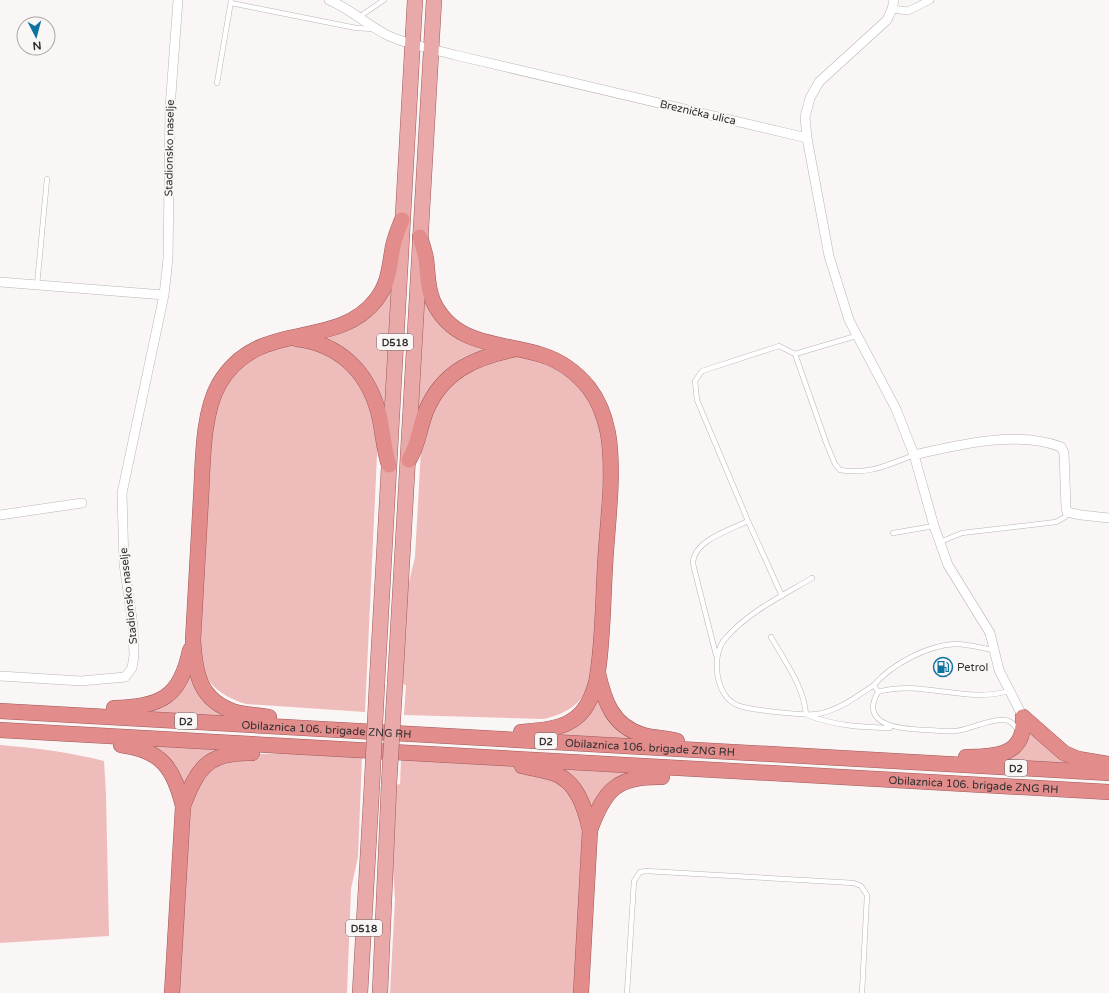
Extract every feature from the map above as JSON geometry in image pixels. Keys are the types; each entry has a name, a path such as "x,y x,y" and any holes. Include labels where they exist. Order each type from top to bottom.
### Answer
{"highway":[{"path":"294,727 271,718 237,712 222,707 202,688 198,678 195,665 193,640 204,463 207,428 212,402 218,386 235,363 262,345 340,325 355,318 376,300 389,275 392,251 402,220"},
{"path":"420,237 426,258 429,290 440,312 451,325 464,334 480,341 515,350 541,354 568,367 590,389 604,418 610,448 609,497 598,672 587,705 578,717 565,725 551,730 514,733 492,738"},
{"path":"288,338 311,341 327,346 352,363 371,390 378,411 383,447 389,465"},
{"path":"409,460 419,440 426,410 452,375 478,359 515,350"},
{"path":"77,715 95,710 140,707 165,698 174,690 182,679 187,666 193,640"},
{"path":"598,672 604,697 610,711 618,720 632,731 684,742 704,751"},
{"name":"Obilaznica 106. brigade ZNG RH","path":"0,711 1109,773"},
{"path":"922,763 953,757 996,755 1008,752 1016,746 1021,738 1024,728 1023,717"},
{"path":"1023,717 1064,753 1078,759 1109,764"},
{"name":"Obilaznica 106. brigade ZNG RH","path":"0,730 1109,792"},
{"path":"79,735 109,744 136,747 155,755 166,764 178,786 183,806 172,993"},
{"path":"183,806 196,775 204,765 214,759 238,752 252,753 290,746"},
{"path":"494,758 554,773 567,782 581,800 590,830"},
{"path":"581,993 590,830 598,809 605,797 617,785 643,776 668,777 685,775 702,769"}],"main road":[{"name":"D518","path":"360,993 402,220 416,0"},
{"name":"D518","path":"380,993 389,784 409,460 434,0"}],"street":[{"name":"Stadionsko naselje","path":"0,676 81,681 125,677 132,668 134,656 133,626 124,564 122,493 164,295 168,260 170,108 178,0"},
{"path":"328,0 390,36 413,43"},
{"path":"930,0 908,11 893,5 887,20 819,82 810,98 805,117 807,138 829,256 840,295 856,336 896,409 914,455 934,526 948,565 990,633 999,670 1008,691 1023,717"},
{"name":"Breznička ulica","path":"413,43 807,138"},
{"path":"0,282 164,295"},
{"path":"914,455 950,447 1008,440 1051,443 1061,447 1064,453 1067,512 1109,518"},
{"path":"0,515 82,503"}],"lane":[{"path":"359,17 384,0"},
{"path":"217,82 231,1 356,28 379,30"},
{"path":"38,285 47,179"},
{"path":"782,596 748,522 697,400 695,381 702,371 779,346 795,354 856,336"},
{"path":"795,354 827,445 835,464 840,470 856,473 868,472 914,455"},
{"path":"940,542 962,533 1056,522 1065,516 1067,512"},
{"path":"748,522 700,545 693,557 693,564 716,655 717,673 724,693 736,705 806,715 834,724 856,728 898,728 955,731 996,720 1006,720 1012,723 1018,730 1021,738"},
{"path":"893,533 934,526"},
{"path":"716,655 724,639 756,611 812,578"},
{"path":"771,637 799,684 806,702 806,715"},
{"path":"806,715 836,710 874,685 879,679 915,654 934,648 956,644 993,650"},
{"path":"874,685 878,692"},
{"path":"898,728 886,725 878,719 874,709 874,699 878,692 888,689 901,688 963,694 992,694 1008,691"},
{"path":"627,993 634,881 640,872 646,871 854,883 861,886 867,894 862,993"}],"shaded area":[{"path":"387,291 392,291 385,410 373,384 318,338"},
{"path":"424,296 489,347 421,411 416,411"},
{"path":"274,344 318,345 360,378 378,434 365,712 246,704 220,692 208,680 201,663 199,653 212,423 228,376"},
{"path":"513,353 537,356 578,380 598,413 604,457 593,668 591,679 583,695 571,708 555,716 544,719 404,715 406,685 401,684 407,590 415,557 421,449 436,399 463,371"},
{"path":"188,674 192,675 223,713 223,717 150,713 150,709"},
{"path":"596,697 631,736 631,740 559,736 558,732"},
{"path":"1032,731 1070,764 1007,760 1024,748"},
{"path":"151,743 224,747 186,786 182,786 151,747"},
{"path":"0,745 78,755 104,761 109,936 0,943"},
{"path":"287,753 362,757 358,857 351,889 347,993 178,993 188,810 205,769 236,755"},
{"path":"401,760 478,762 514,767 550,776 570,788 584,821 575,993 390,993 395,899 392,855 395,785 400,784"},
{"path":"559,767 632,771 591,810"}],"place":[{"name":"Petrol","path":"943,667"}]}
